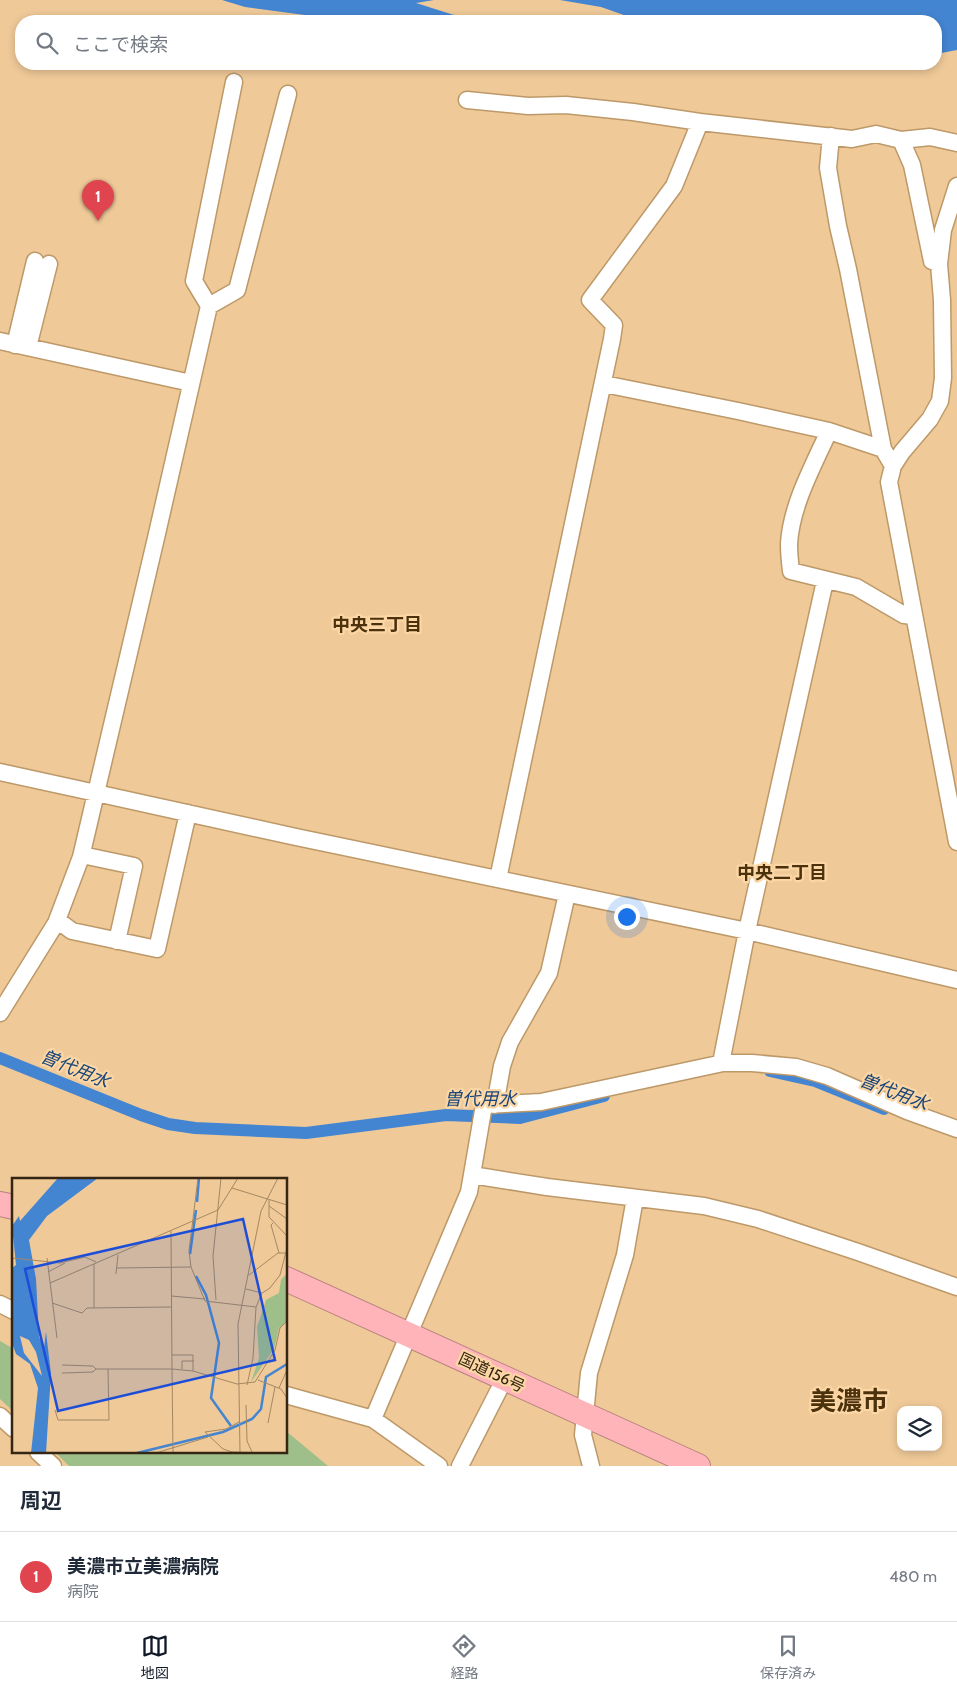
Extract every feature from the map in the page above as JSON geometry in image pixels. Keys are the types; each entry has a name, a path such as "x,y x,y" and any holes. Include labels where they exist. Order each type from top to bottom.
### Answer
{"highway":[{"name":"国道156号","path":"288,1281 698,1466"}],"street":[{"path":"0,1013 57,920 82,855 209,306 194,281 234,82"},
{"path":"209,306 237,290 288,94"},
{"path":"467,100 528,106 566,104 700,122 852,139 876,134 901,140 930,138 957,143"},
{"path":"498,879 604,384 614,325 590,300 674,186 700,122"},
{"path":"831,136 828,168 838,226 883,449 893,466"},
{"path":"901,140 912,165 932,260 939,264"},
{"path":"957,186 943,230 939,264 944,378 940,401 930,419 902,452 893,466 889,482 957,842"},
{"path":"42,262 14,344 192,383"},
{"path":"604,384 738,411 829,432 883,449"},
{"path":"829,432 809,474 793,518 789,544 790,572 856,587 904,615 914,616"},
{"path":"722,1063 746,931 825,581"},
{"path":"0,772 746,931 957,980"},
{"path":"57,920 72,931 157,949 188,813"},
{"path":"82,855 134,866 117,941"},
{"path":"373,1419 469,1192 480,1124 489,1105 510,1042 550,973 567,894"},
{"path":"489,1105 541,1102 722,1063 752,1062 796,1067 827,1076 957,1129"},
{"path":"472,1175 704,1206 758,1219 867,1254 957,1287"},
{"path":"591,1466 583,1435 589,1373 625,1255 636,1198"},
{"path":"0,1304 12,1310"},
{"path":"461,1466 506,1378"},
{"path":"288,1395 373,1419 439,1466"},
{"path":"0,1416 12,1427"},
{"path":"40,1454 53,1466"}],"green space":[{"path":"0,1341 12,1348 12,1410 0,1399"},
{"path":"288,1433 328,1466 69,1466 57,1454 288,1454"}],"water":[{"path":"222,0 434,0 416,3 454,15 305,15 245,7"},
{"path":"560,0 957,0 957,50 942,53 942,15 624,15 601,7"}],"waterway":[{"name":"曽代用水","path":"0,1058 141,1115 168,1124 195,1128 306,1133 446,1115 520,1118 604,1096"},
{"name":"曽代用水","path":"770,1071 815,1081 884,1109"}],"place":[{"name":"美濃市立美濃病院","path":"98,221"}],"district":[{"name":"中央三丁目","path":"377,625"},
{"name":"中央二丁目","path":"782,873"},
{"name":"美濃市","path":"849,1401"}]}
